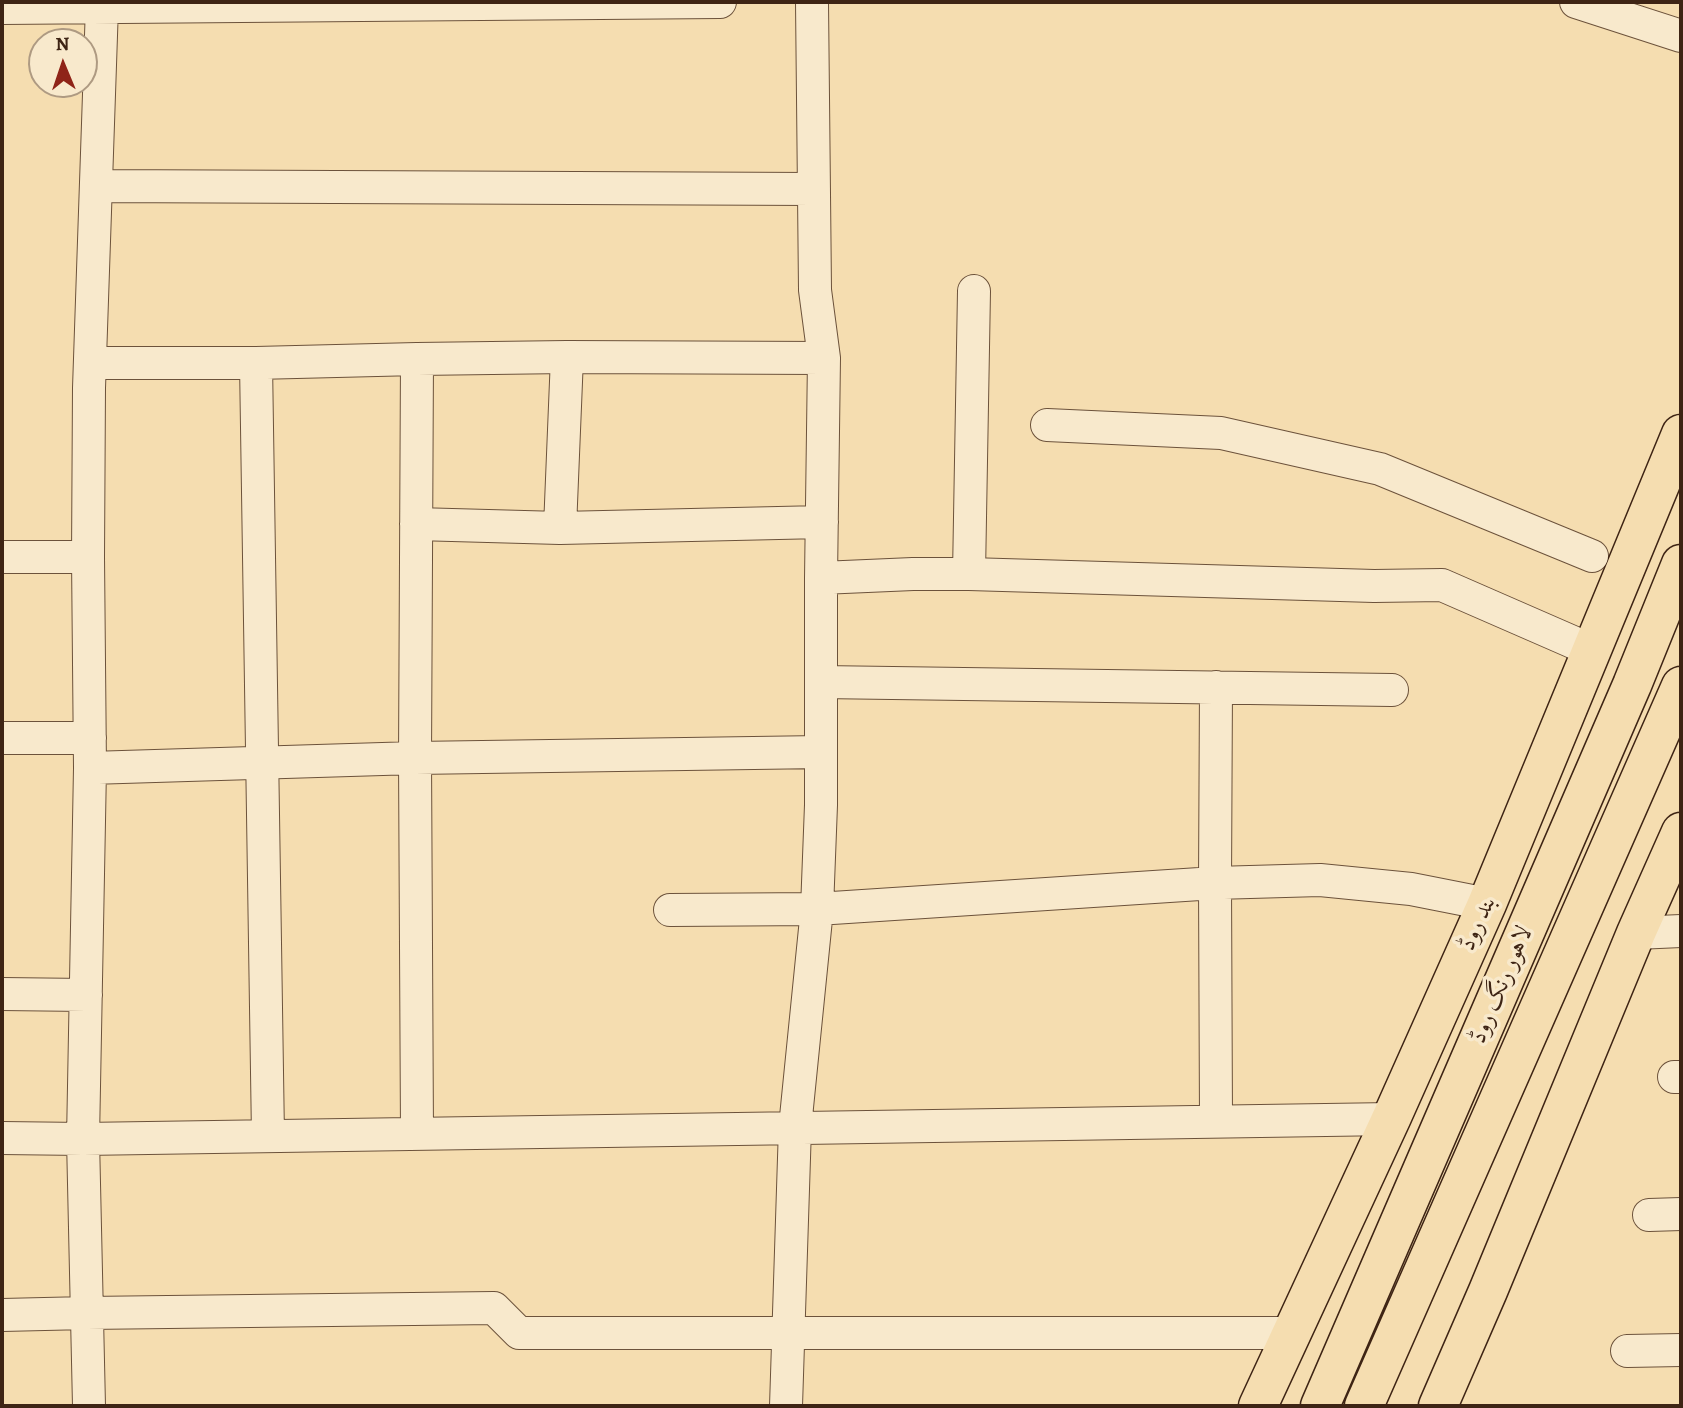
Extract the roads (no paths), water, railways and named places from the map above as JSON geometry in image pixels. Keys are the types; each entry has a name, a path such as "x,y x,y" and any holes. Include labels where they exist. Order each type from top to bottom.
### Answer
{"main road":[{"name":"بند روڈ","path":"1258,1406 1487,904 1681,434"},
{"name":"لاہور رنگ روڈ","path":"1320,1406 1621,710 1681,564"},
{"name":"لاہور رنگ روڈ","path":"1364,1406 1681,686"},
{"path":"1438,1406 1681,832"}],"street":[{"path":"2,8 720,2"},
{"path":"786,1406 795,1127 817,909 821,805 824,358 815,290 812,2"},
{"path":"1576,2 1681,36"},
{"path":"89,1406 83,1139 90,753 88,556 90,363 102,6"},
{"path":"96,186 814,189"},
{"path":"969,574 974,291"},
{"path":"90,363 566,357 824,358"},
{"path":"560,528 566,357"},
{"path":"417,359 417,1133"},
{"path":"256,363 268,1136"},
{"path":"1047,425 1221,433 1380,469 1592,555"},
{"path":"416,524 560,528 822,522"},
{"path":"2,557 88,556"},
{"path":"821,578 969,574 1374,586 1442,585 1591,650"},
{"path":"821,682 1392,690"},
{"path":"1216,687 1216,1120"},
{"path":"2,738 90,753 262,763 821,752"},
{"path":"670,910 817,909 1215,883 1320,880 1411,889 1487,904"},
{"path":"1636,933 1681,931"},
{"path":"2,994 86,995"},
{"path":"2,1138 83,1139 1391,1119"},
{"path":"1649,1215 1681,1214"},
{"path":"2,1315 494,1308 519,1333 1291,1333"},
{"path":"1627,1351 1681,1350"}]}
